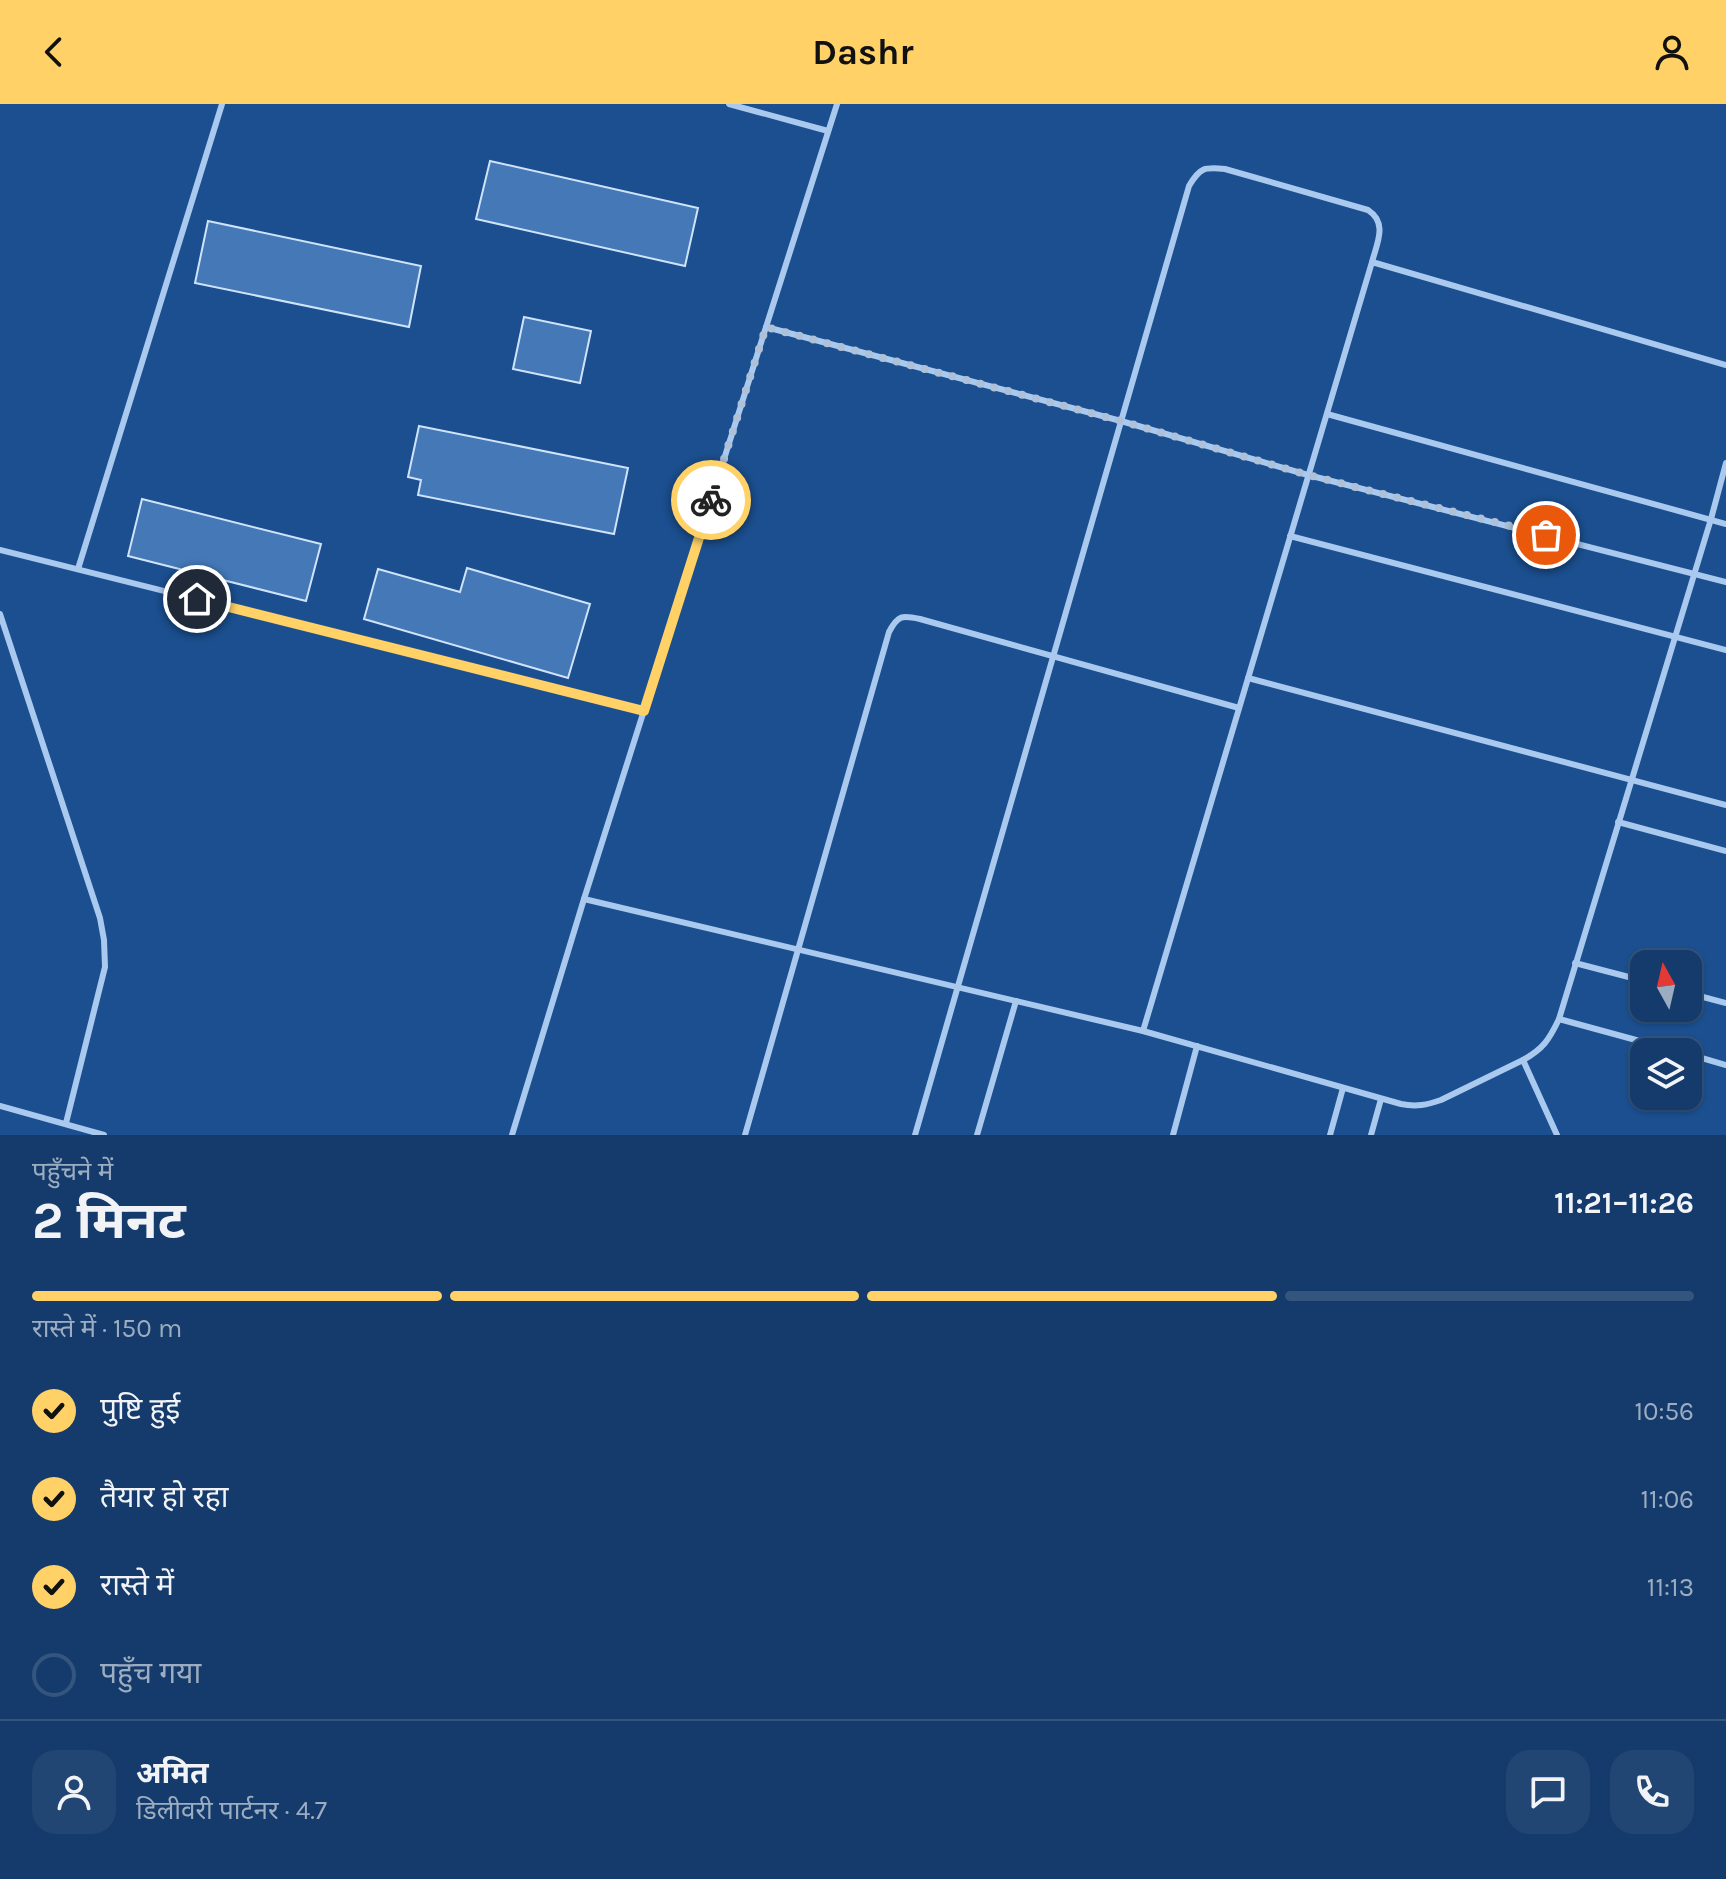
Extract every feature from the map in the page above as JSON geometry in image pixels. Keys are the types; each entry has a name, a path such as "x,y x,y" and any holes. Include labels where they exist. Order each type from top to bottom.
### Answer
{"lane":[{"path":"78,569 222,104"},
{"path":"729,104 828,131"},
{"path":"512,1135 837,104"},
{"path":"915,1135 1189,186 1196,174 1207,167 1225,169 1368,210 1375,214 1381,231 1143,1031"},
{"path":"1372,262 1726,365"},
{"path":"766,327 1121,421 1308,475 1726,582"},
{"path":"1327,414 1726,524"},
{"path":"584,899 1143,1031 1381,1099 1415,1107 1428,1105 1536,1052 1550,1038 1559,1019 1726,463"},
{"path":"1290,536 1726,650"},
{"path":"0,550 644,711"},
{"path":"0,614 104,940 105,967 66,1123"},
{"path":"745,1135 889,632 895,620 904,615 920,619 1239,708"},
{"path":"1248,678 1726,805"},
{"path":"1618,822 1726,851"},
{"path":"1575,963 1630,977"},
{"path":"1702,997 1726,1003"},
{"path":"977,1135 1016,1001"},
{"path":"1559,1019 1630,1038"},
{"path":"1173,1135 1197,1046"},
{"path":"1702,1058 1726,1065"},
{"path":"1523,1060 1557,1135"},
{"path":"1330,1135 1343,1088"},
{"path":"1371,1135 1381,1099"},
{"path":"0,1106 104,1135"}],"building":[{"path":"490,161 698,208 685,266 476,219"},
{"path":"208,221 421,266 409,327 195,283"},
{"path":"524,317 591,331 580,383 513,369"},
{"path":"419,426 628,468 614,534 418,495 421,480 408,477"},
{"path":"142,499 321,544 306,601 128,556"},
{"path":"467,568 590,604 568,678 364,619 378,569 460,592"}],"way so far":[{"path":"711,500 766,327 1121,421 1308,475 1546,535"}],"route":[{"path":"197,599 644,711 711,500"}]}
